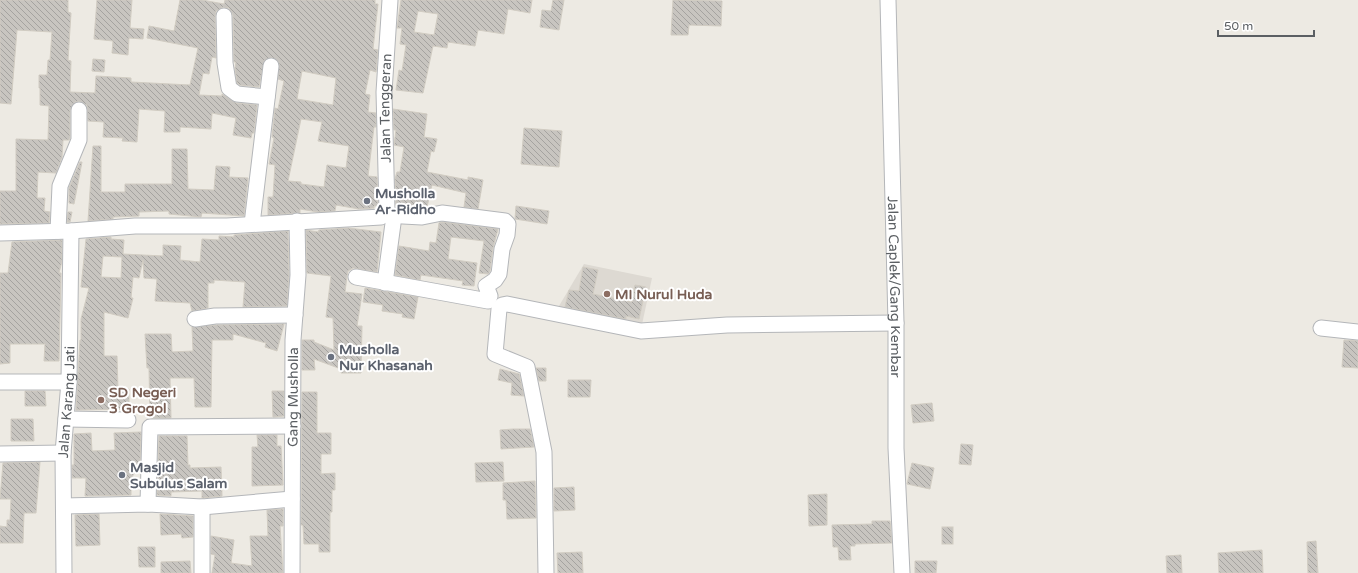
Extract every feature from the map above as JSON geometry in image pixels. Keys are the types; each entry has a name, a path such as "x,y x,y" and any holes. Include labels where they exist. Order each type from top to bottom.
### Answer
{"street":[{"name":"Jalan Tenggeran","path":"384,283 389,216 387,211 384,92 390,0"},
{"name":"Jalan Caplek/Gang Kembar","path":"888,0 896,323 896,448 902,566"},
{"path":"224,16 225,63 229,88 236,94 267,97"},
{"path":"252,224 271,66"},
{"name":"Jalan Karang Jati","path":"64,573 63,453 69,382 65,231 60,186 79,140 79,110"},
{"path":"0,233 65,231 135,226 252,224 389,216 422,217 442,213 505,221 508,226 507,235 502,249 498,278 486,286 490,296 488,301 356,277"},
{"name":"Gang Musholla","path":"292,573 293,340 298,275 296,221"},
{"path":"546,573 544,452 542,437 527,367 495,354 499,310 502,305 507,304 641,330 727,325 896,323"},
{"path":"195,319 215,316 295,315"},
{"path":"1321,328 1358,332"},
{"path":"0,382 69,382"},
{"path":"66,419 128,420"},
{"path":"148,504 150,427 293,426"},
{"path":"0,454 63,453"},
{"path":"64,506 148,504 202,507 292,499"},
{"path":"202,507 202,573"},
{"path":"894,573 902,566"}],"shaded area":[{"name":"MI Nurul Huda","path":"584,264 652,278 641,329 556,311"}],"building":[{"path":"0,0 68,0 68,12 71,13 68,60 71,61 70,92 95,93 96,76 131,78 131,82 190,85 198,48 147,38 149,26 174,31 180,0 202,0 224,4 225,0 375,0 375,4 378,4 373,49 378,50 376,72 370,70 365,94 370,95 368,112 376,113 376,127 374,127 368,176 377,177 378,206 374,206 374,208 359,209 336,205 335,211 318,212 300,209 300,213 268,215 268,197 273,197 275,165 269,164 274,138 272,137 275,108 278,109 284,81 278,79 279,63 272,57 264,61 259,87 240,85 237,83 235,68 236,62 234,62 233,15 229,8 223,7 216,11 216,58 212,57 209,74 203,73 199,95 222,96 222,94 236,103 257,105 254,133 252,133 251,138 233,135 236,118 212,113 211,129 180,127 180,132 164,132 165,111 139,109 137,142 122,141 123,138 103,137 104,122 88,121 87,105 79,101 75,102 70,110 70,138 69,140 63,140 62,157 56,173 38,172 37,198 45,198 44,211 50,212 49,223 0,224 0,191 16,191 16,139 48,140 49,106 40,105 39,75 47,75 48,60 50,60 52,32 17,30 11,104 0,103","holes":["302,71 336,78 333,105 297,99","301,119 322,122 318,141 349,146 346,168 327,165 324,187 288,181"]},
{"path":"97,0 132,0 130,28 144,29 143,39 129,38 128,55 112,53 113,41 94,39"},
{"path":"401,0 532,0 530,13 508,9 504,34 478,30 475,46 448,42 447,48 433,46 423,93 396,90 399,70 402,71 406,45 400,44 402,28 397,28","holes":["418,11 438,14 434,35 414,32"]},
{"path":"553,0 564,0 559,30 540,27 542,10 551,11"},
{"path":"673,0 722,1 721,26 689,25 688,35 671,35"},
{"path":"93,59 105,60 104,72 92,71"},
{"path":"393,109 427,114 424,137 437,139 434,152 431,151 427,172 468,180 468,177 483,180 478,209 464,207 466,193 432,185 427,207 396,207 395,179 397,172 400,172 404,147 394,145 396,130 394,130"},
{"path":"524,128 562,131 559,167 521,164"},
{"path":"93,146 101,146 101,192 125,192 125,184 172,184 172,149 187,149 188,189 214,190 216,166 230,167 229,177 248,178 244,216 202,213 201,217 169,214 169,211 139,212 139,216 113,217 113,219 88,221"},
{"path":"80,162 82,162 74,204 69,203 69,188"},
{"path":"516,206 549,211 547,224 515,219"},
{"path":"68,212 72,212 70,222 67,222"},
{"path":"442,222 498,229 493,248 490,271 488,274 479,273 484,241 451,237 448,259 477,263 474,286 462,285 463,281 421,275 420,280 395,275 399,246 429,251 430,242 436,243 439,223"},
{"path":"348,228 381,232 377,272 353,268 348,271 347,276 345,292 362,294 357,326 362,326 361,373 341,373 341,369 314,359 315,370 302,370 302,340 314,340 314,342 334,350 333,318 326,317 331,276 307,273 306,230 318,232 319,230"},
{"path":"288,231 289,275 287,306 243,307 245,282 214,280 214,283 208,283 208,308 192,311 190,303 155,301 157,279 144,278 143,260 139,278 133,277 131,298 133,298 128,318 104,312 104,356 117,356 118,389 129,389 129,409 76,410 81,319 89,288 81,287 86,239 111,237 111,239 124,240 123,254 163,256 163,245 181,246 180,260 200,262 202,239 219,240 219,236 234,237 234,235","holes":["103,256 122,257 121,278 101,277"]},
{"path":"62,240 62,261 59,273 61,273 59,361 44,361 45,344 10,344 10,363 0,364 0,273 8,273 12,242"},
{"path":"583,267 598,270 593,294 632,302 635,285 646,287 639,319 626,316 626,319 565,307 569,290 579,291"},
{"path":"365,288 418,297 414,319 402,317 403,314 382,311 383,305 363,302"},
{"path":"284,324 277,351 265,347 266,343 233,334 233,340 212,340 211,407 195,407 194,378 170,378 171,418 150,418 149,368 147,368 145,334 171,334 172,352 193,351 192,327 216,325"},
{"path":"1344,340 1358,341 1358,368 1342,367"},
{"path":"536,368 546,368 546,381 539,381"},
{"path":"500,369 519,374 524,396 511,395 512,383 498,380"},
{"path":"568,380 591,380 590,397 568,397"},
{"path":"25,391 45,391 46,406 25,406"},
{"path":"272,391 284,391 284,416 273,417"},
{"path":"302,392 317,392 317,433 331,433 331,454 321,454 321,474 335,473 335,490 332,490 332,512 330,512 330,552 319,552 319,544 304,544 303,525 301,525"},
{"path":"932,403 934,421 913,423 911,405"},
{"path":"11,419 33,419 34,441 11,441"},
{"path":"530,429 534,447 501,449 500,430"},
{"path":"141,432 140,466 131,478 131,495 85,496 86,478 72,478 72,465 74,465 74,434 91,433 92,451 115,450 114,433"},
{"path":"257,435 277,435 277,446 281,446 283,485 252,486 252,447 258,447"},
{"path":"159,436 187,436 188,465 190,465 190,468 221,467 222,496 202,498 202,491 171,492 171,496 157,495"},
{"path":"961,444 973,445 971,465 959,464"},
{"path":"40,462 36,513 24,513 23,543 0,543 0,526 7,527 7,520 10,520 11,499 0,499 3,463"},
{"path":"503,462 504,481 476,482 475,463"},
{"path":"912,463 934,468 930,489 907,484"},
{"path":"535,481 536,518 507,519 506,500 503,500 503,483"},
{"path":"574,487 575,510 554,511 554,488"},
{"path":"827,494 827,525 809,526 808,495"},
{"path":"283,509 283,526 280,526 283,573 212,573 215,555 211,554 211,536 234,540 231,563 252,566 250,536 268,536 267,510"},
{"path":"99,514 100,545 76,546 75,515"},
{"path":"160,514 193,516 193,537 182,538 181,534 161,535"},
{"path":"872,521 890,521 892,543 855,544 855,546 850,546 851,560 839,560 838,547 833,547 832,525 872,524"},
{"path":"942,527 953,527 953,544 942,544"},
{"path":"1316,541 1318,573 1308,573 1307,542"},
{"path":"138,547 155,547 155,567 139,567"},
{"path":"1262,550 1263,573 1219,573 1218,553"},
{"path":"582,552 583,573 558,573 557,553"},
{"path":"1181,555 1182,573 1167,573 1166,556"},
{"path":"190,561 191,573 161,573 161,562"},
{"path":"915,561 937,561 936,573 915,573"}],"place":[{"name":"Musholla Ar-Ridho","path":"367,201"},
{"name":"MI Nurul Huda","path":"607,294"},
{"name":"Musholla Nur Khasanah","path":"331,357"},
{"name":"SD Negeri 3 Grogol","path":"101,400"},
{"name":"Masjid Subulus Salam","path":"122,475"}]}
